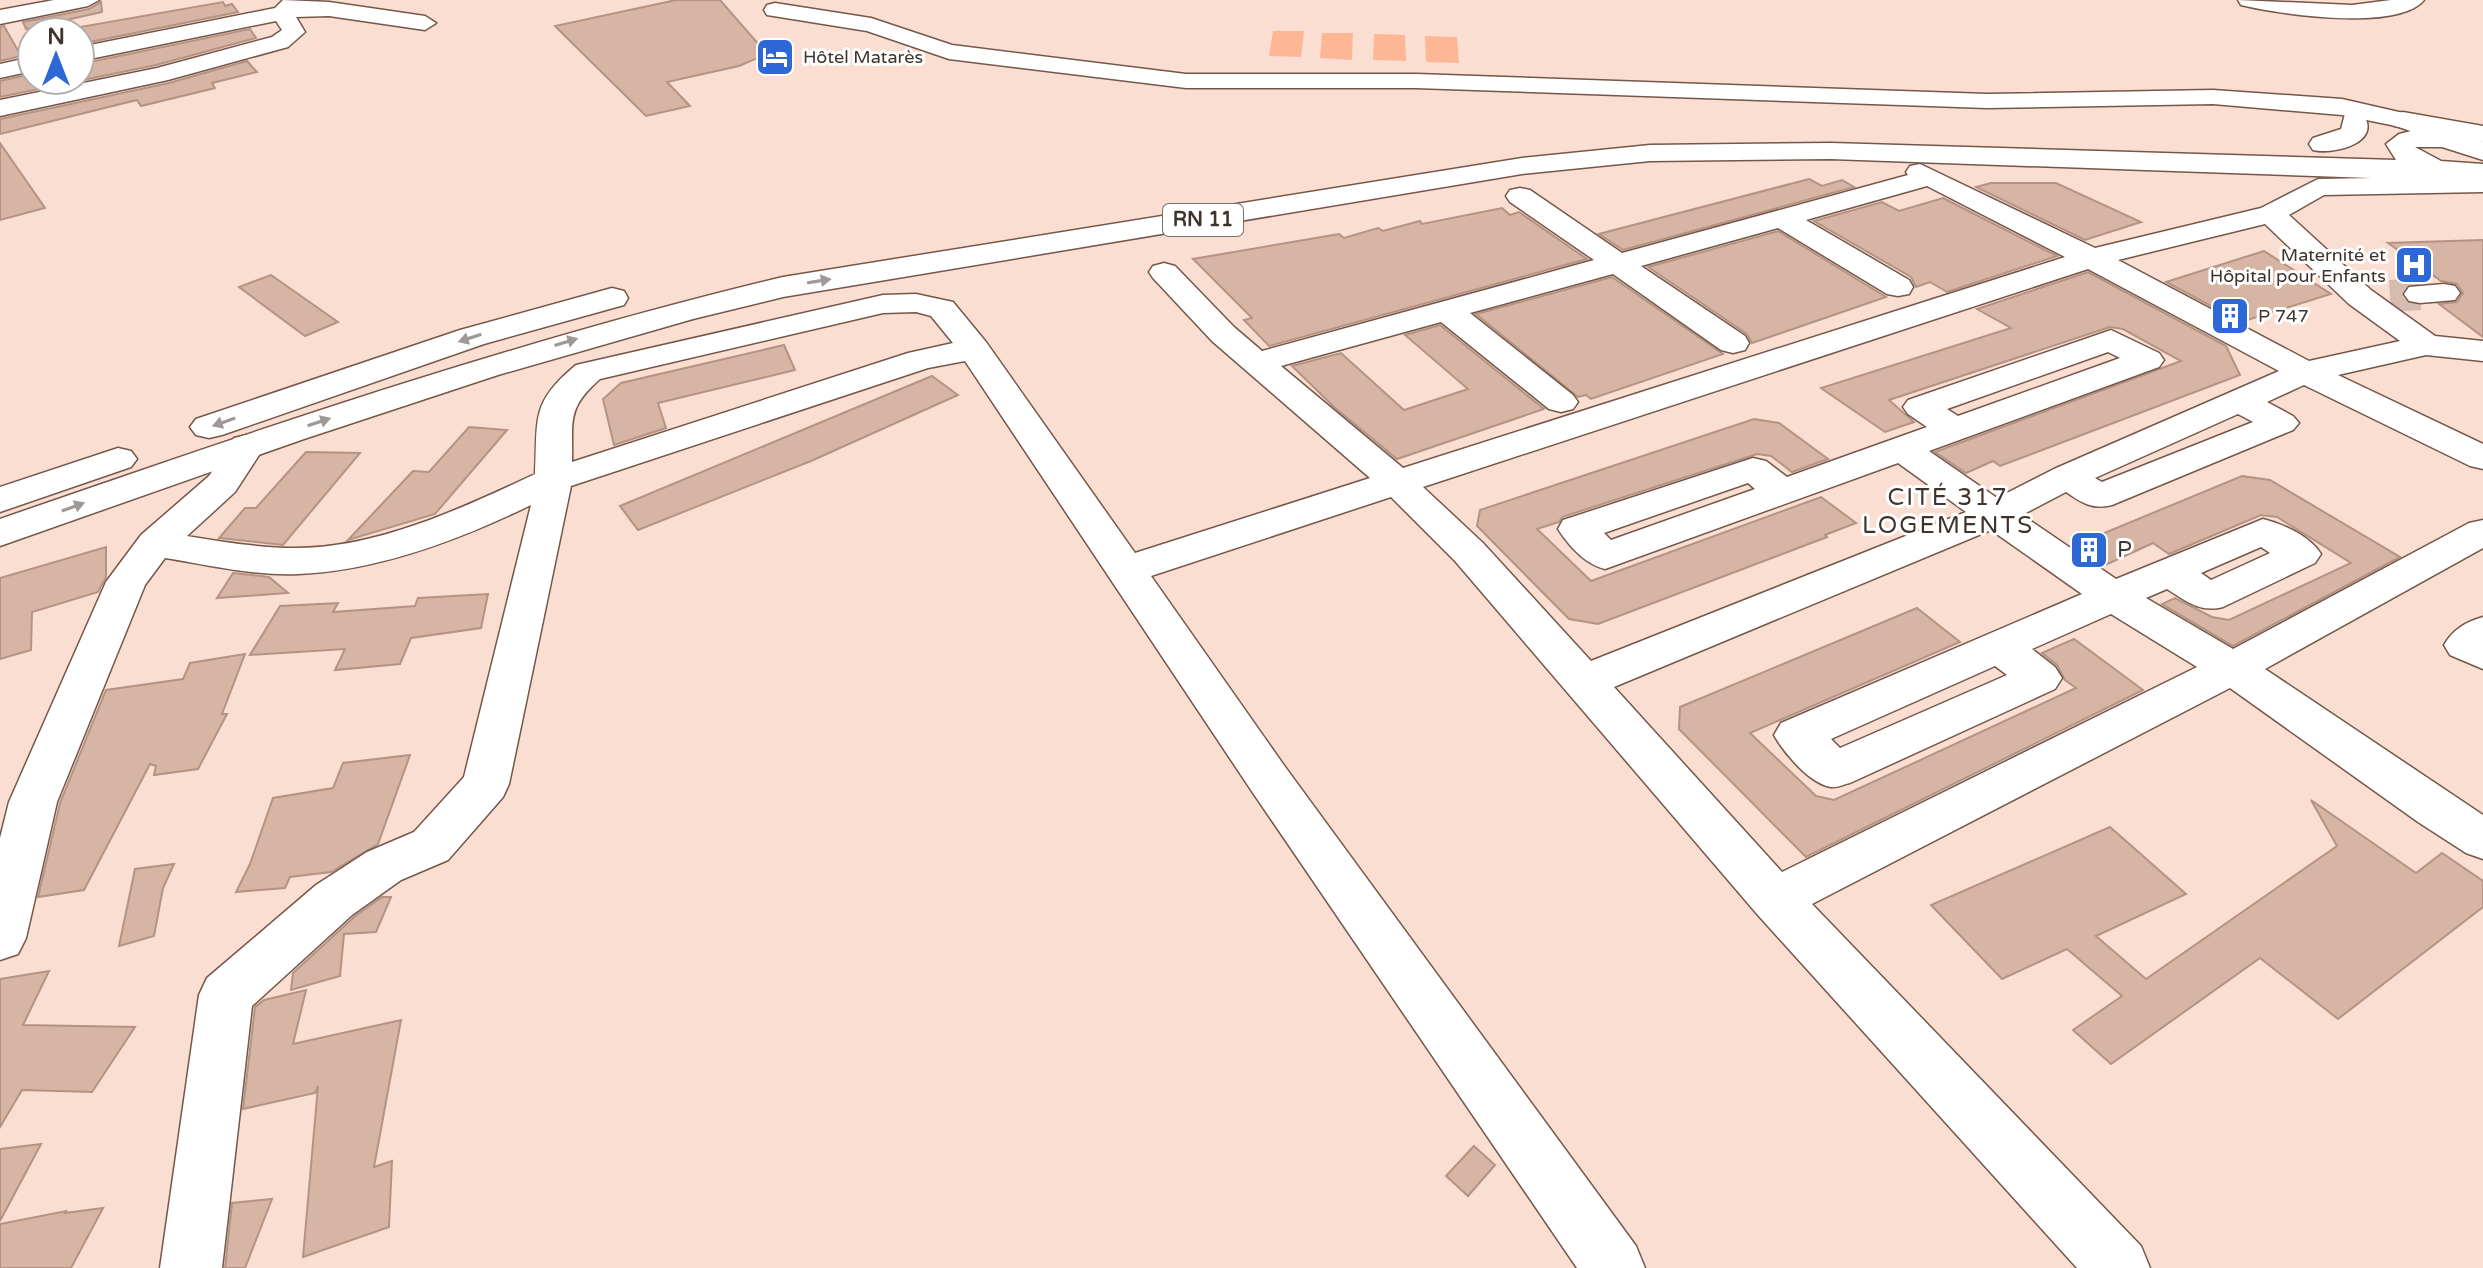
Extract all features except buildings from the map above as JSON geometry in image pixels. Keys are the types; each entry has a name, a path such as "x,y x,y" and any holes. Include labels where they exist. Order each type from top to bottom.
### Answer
{"highway":[{"path":"2323,144 2337,142 2354,133 2354,120"},
{"name":"RN 11","path":"693,279 1462,156 1637,136 1763,131 2187,144 2323,144 2451,150"},
{"name":"RN 11","path":"0,533 247,446 594,333 783,287 1522,166 1650,153 1776,150 2444,170"},
{"path":"2451,150 2444,170 2415,160 2451,150"},
{"path":"187,435 472,337 635,293"},
{"path":"0,500 141,451"}],"street":[{"path":"0,17 88,0"},
{"path":"2249,0 2331,12 2384,8 2413,0"},
{"path":"0,108 160,75 280,42 294,32 289,6"},
{"path":"96,50 289,6 425,23"},
{"path":"775,10 871,25 949,52 1186,81 1416,81 1956,100 2200,96 2303,103 2451,150"},
{"path":"2303,103 2451,150"},
{"path":"1126,570 2091,258 2271,214 2318,187 2451,150"},
{"path":"1258,362 1781,218 1925,174 2305,372 2483,458"},
{"path":"1520,196 1733,343"},
{"path":"2271,214 2404,295 2426,345"},
{"path":"1781,218 1898,287"},
{"path":"1164,272 1223,334 1399,484 1469,552 1775,899 2119,1268"},
{"path":"191,1268 226,995 334,900 384,866 431,846 486,784 552,498 556,407 569,388 588,372 883,304 916,303 942,309 974,349 1267,777 1614,1268"},
{"path":"1446,310 1561,402"},
{"path":"1782,492 1903,450 2147,360 2111,340 1920,407 1955,430"},
{"path":"1583,683 1634,659 1656,681 1939,562 1915,545 1995,514 2067,477 2305,372 2426,345 2483,351"},
{"path":"155,544 223,555 298,561 374,550 478,516 553,480 920,360 974,349"},
{"path":"0,938 33,802 126,582 155,544 222,484 247,446"},
{"path":"1903,450 2115,598 2232,668 2483,839"},
{"path":"1775,899 2232,668 2483,532"},
{"path":"2000,647 2040,678 1834,770 1797,735 2170,572"},
{"path":"2483,632 2465,645 2483,654"}],"shaded area":[{"path":"1273,31 1304,31 1301,57 1269,56"},
{"path":"1322,33 1353,33 1352,60 1320,58"},
{"path":"1374,34 1405,35 1406,61 1373,60"},
{"path":"1425,36 1457,37 1459,63 1426,62"}],"tunnel":[{"path":"2390,296 2420,294"}],"place":[{"name":"Hôtel Matarès","path":"775,57"},
{"name":"Maternité et Hôpital pour Enfants","path":"2414,265"},
{"name":"P 747","path":"2230,316"},
{"name":"P","path":"2089,550"}],"district":[{"name":"CITÉ 317 LOGEMENTS","path":"1948,511"}]}
